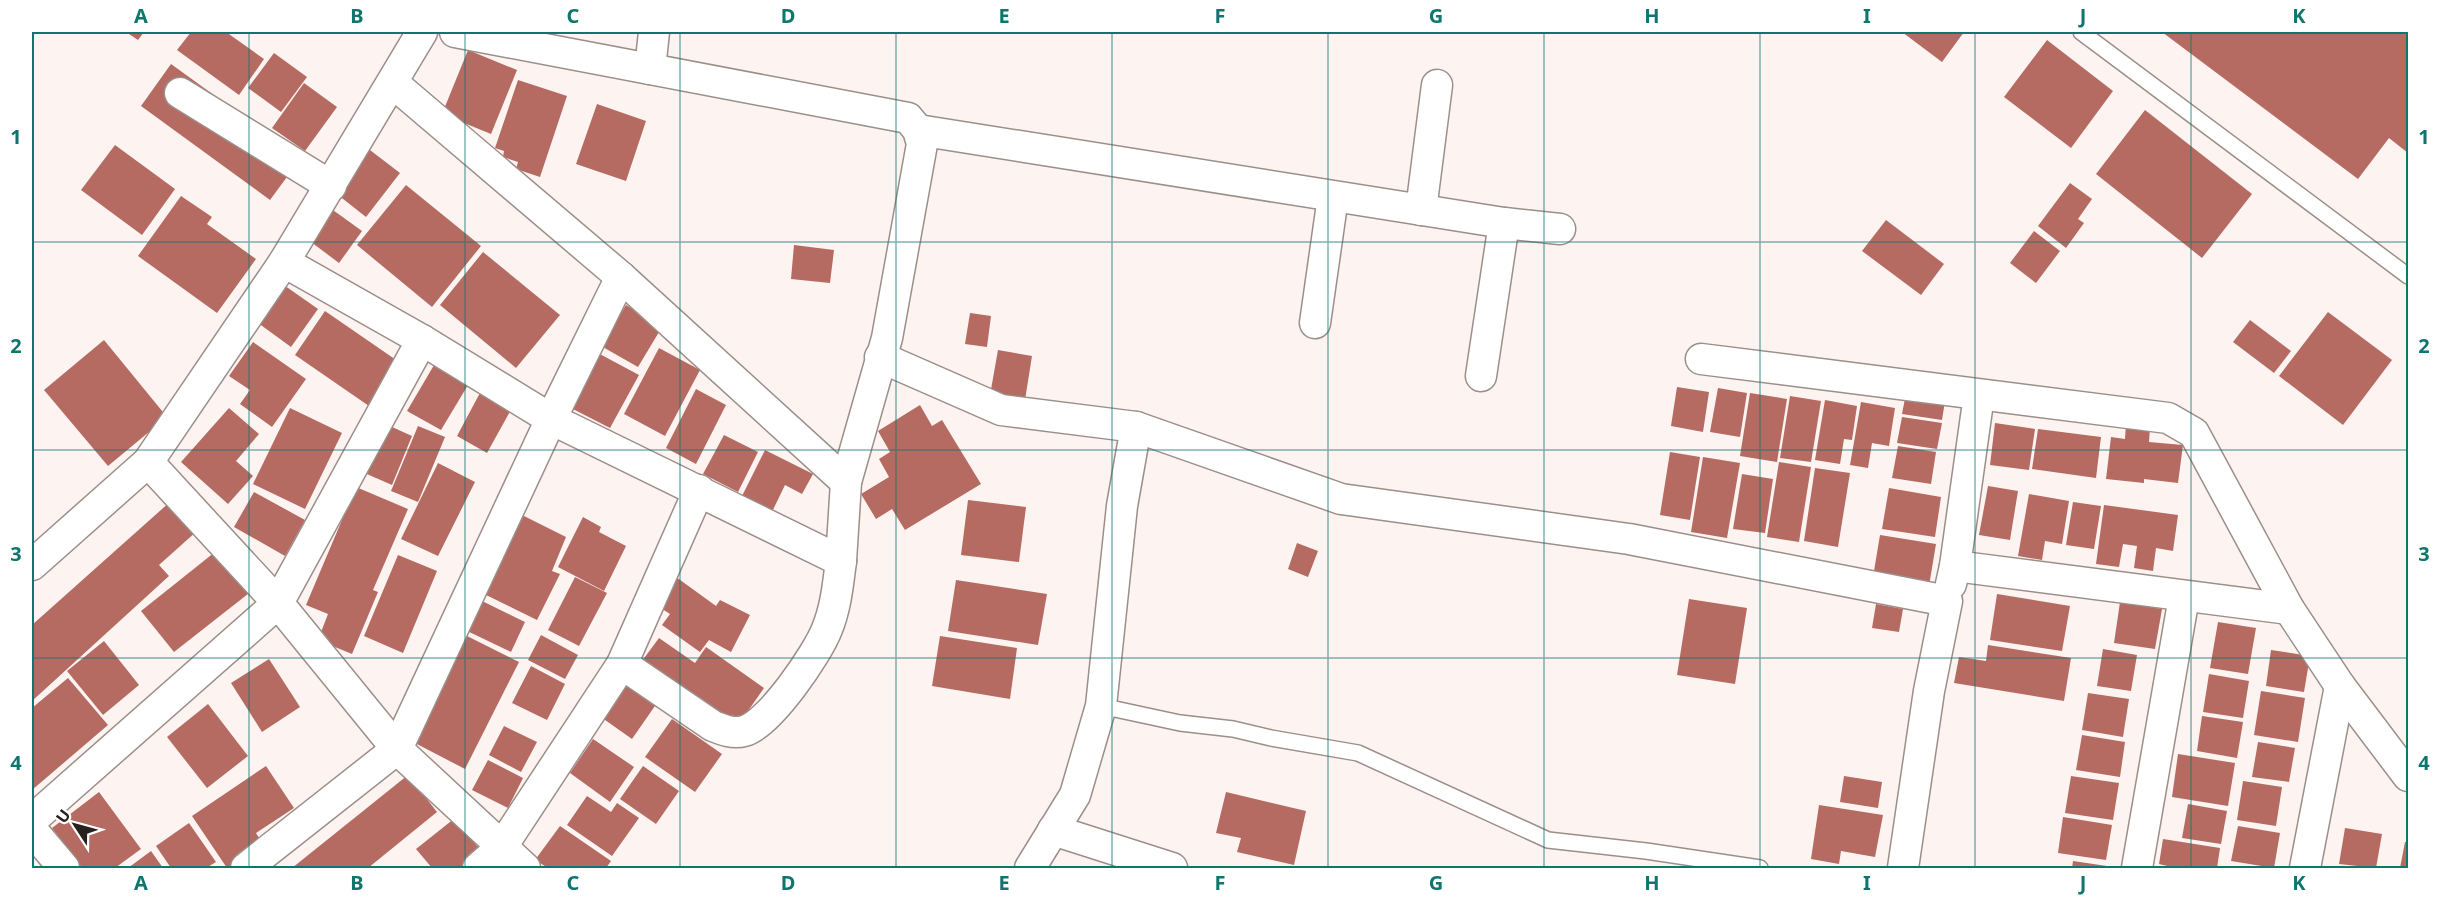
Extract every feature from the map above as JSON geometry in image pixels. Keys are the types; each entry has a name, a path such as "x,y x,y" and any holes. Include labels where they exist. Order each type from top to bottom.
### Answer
{"street":[{"path":"32,565 148,462 284,262 422,32"},
{"path":"455,32 908,118 918,130 922,144 887,338 846,482 841,561 834,609 826,631 805,669 756,726 746,731 724,731 713,726 622,664"},
{"path":"650,69 654,32"},
{"path":"393,83 621,277 846,482"},
{"path":"1421,210 1437,85"},
{"path":"180,93 331,186"},
{"path":"918,130 1333,197 1504,223 1560,229"},
{"path":"1314,323 1333,197"},
{"path":"1481,376 1504,223"},
{"path":"284,262 422,340 551,419 841,561"},
{"path":"246,868 397,749 551,419 621,277"},
{"path":"32,820 278,603 422,340"},
{"path":"880,357 1001,410 1137,427 1341,499 1629,539 1947,601"},
{"path":"1701,359 2168,418 2181,424 2193,433 2289,609 2340,686 2409,776"},
{"path":"1903,868 1929,691 1956,566 1979,395"},
{"path":"1030,868 1075,795 1101,706 1122,506 1137,427"},
{"path":"148,462 278,603 397,749 525,868"},
{"path":"478,868 501,848 622,664 699,490"},
{"path":"1956,566 2289,609"},
{"path":"2137,868 2184,597"},
{"path":"2306,868 2340,686"},
{"path":"32,830 64,868"},
{"path":"1053,830 1172,868"}],"lane":[{"path":"2081,32 2409,276"},
{"path":"1101,706 1180,723 1233,729 1358,753 1548,840 1646,851 1760,868"}],"building":[{"path":"126,32 144,32 138,40"},
{"path":"191,32 226,32 264,59 239,95 177,50"},
{"path":"1902,32 1964,32 1942,62"},
{"path":"2162,32 2408,32 2408,153 2389,138 2358,179"},
{"path":"2047,40 2113,91 2071,148 2004,97"},
{"path":"468,50 517,70 491,134 442,114"},
{"path":"274,53 307,77 281,112 248,88"},
{"path":"171,64 301,158 270,200 141,106"},
{"path":"518,80 567,96 540,177 516,169 518,162 503,157 504,151 495,148"},
{"path":"304,83 337,107 305,151 272,128"},
{"path":"597,104 646,121 626,181 576,164"},
{"path":"2145,110 2252,194 2202,258 2096,174"},
{"path":"115,145 175,189 142,235 81,190"},
{"path":"366,147 400,173 366,217 333,191"},
{"path":"2070,183 2092,199 2078,219 2084,223 2066,248 2038,226"},
{"path":"406,185 481,246 432,307 357,245"},
{"path":"181,196 212,217 207,224 256,259 217,313 138,256"},
{"path":"326,205 362,231 339,263 303,236"},
{"path":"1886,220 1944,264 1921,295 1862,251"},
{"path":"2034,231 2060,251 2036,283 2010,263"},
{"path":"794,245 834,250 830,283 791,279"},
{"path":"483,252 560,315 516,368 440,305"},
{"path":"281,283 318,309 291,347 254,320"},
{"path":"626,305 662,327 638,367 601,346"},
{"path":"325,311 399,362 369,406 295,355"},
{"path":"2328,312 2392,360 2343,425 2279,376"},
{"path":"970,313 991,316 987,347 965,344"},
{"path":"2250,320 2291,351 2274,373 2233,342"},
{"path":"104,340 167,417 108,466 44,390"},
{"path":"253,342 306,379 272,427 240,404 250,390 229,376"},
{"path":"659,348 700,370 665,436 624,414"},
{"path":"998,350 1032,356 1025,400 990,395"},
{"path":"596,352 639,375 610,428 567,406"},
{"path":"437,360 471,380 441,430 407,411"},
{"path":"1677,387 1709,392 1703,432 1671,426"},
{"path":"1718,388 1747,393 1740,437 1710,432"},
{"path":"1907,388 1946,395 1942,420 1902,414"},
{"path":"696,389 726,405 696,464 666,448"},
{"path":"481,391 512,408 487,453 457,436"},
{"path":"1750,393 1787,399 1777,462 1740,456"},
{"path":"1790,396 1821,401 1811,462 1780,458"},
{"path":"1825,400 1857,406 1852,440 1844,439 1840,464 1815,460"},
{"path":"1861,402 1895,408 1889,446 1872,443 1868,468 1850,465"},
{"path":"920,405 932,426 942,420 981,484 905,530 892,509 876,519 861,494 889,477 879,459 890,452 878,431"},
{"path":"229,408 259,434 236,461 253,476 228,504 181,462"},
{"path":"290,408 342,433 305,509 253,484"},
{"path":"1902,417 1942,423 1937,449 1897,443"},
{"path":"381,422 412,436 392,485 360,471"},
{"path":"1995,423 2035,429 2029,470 1990,465"},
{"path":"2126,424 2150,427 2149,442 2183,445 2178,483 2144,479 2144,483 2106,479 2111,437 2125,439"},
{"path":"418,426 445,437 418,502 391,491"},
{"path":"2038,429 2101,437 2096,478 2032,469"},
{"path":"724,435 758,452 738,492 703,474"},
{"path":"1898,446 1936,452 1931,484 1892,478"},
{"path":"765,450 813,474 802,494 785,485 770,516 740,500"},
{"path":"1670,452 1700,457 1690,520 1660,515"},
{"path":"1703,457 1740,463 1727,538 1691,532"},
{"path":"1779,462 1811,467 1799,542 1767,537"},
{"path":"438,463 475,482 438,556 401,539"},
{"path":"1815,468 1850,473 1838,547 1804,541"},
{"path":"1742,474 1773,479 1765,533 1733,529"},
{"path":"1988,486 2018,491 2010,540 1979,535"},
{"path":"356,487 408,509 373,590 378,592 352,654 318,640 328,614 306,605"},
{"path":"1889,488 1941,497 1935,537 1882,529"},
{"path":"254,492 305,520 285,556 234,527"},
{"path":"2029,494 2069,501 2062,544 2045,541 2042,560 2018,556"},
{"path":"968,500 1026,507 1019,562 961,555"},
{"path":"171,501 197,531 159,565 169,576 32,701 32,625"},
{"path":"2073,502 2101,506 2094,549 2066,545"},
{"path":"2104,505 2178,515 2173,551 2156,548 2153,571 2134,568 2137,546 2123,544 2119,567 2096,564"},
{"path":"512,510 566,537 552,571 560,574 537,620 476,590"},
{"path":"583,517 601,527 599,532 626,546 604,591 558,567"},
{"path":"1880,535 1936,544 1929,586 1873,577"},
{"path":"1297,543 1318,551 1308,577 1288,569"},
{"path":"220,548 253,590 174,652 141,611"},
{"path":"398,555 437,571 403,653 364,636"},
{"path":"575,577 607,593 579,646 548,630"},
{"path":"676,577 716,606 720,600 750,615 731,652 709,640 700,652 662,625 670,614 656,605"},
{"path":"956,580 1047,594 1038,645 948,631"},
{"path":"1997,594 2070,606 2062,651 1990,640"},
{"path":"478,599 525,622 511,652 463,629"},
{"path":"1689,599 1747,608 1735,684 1677,675"},
{"path":"2120,602 2162,609 2155,649 2114,643"},
{"path":"1876,604 1903,609 1899,632 1872,628"},
{"path":"2218,622 2256,628 2248,674 2210,668"},
{"path":"541,635 578,655 565,679 528,660"},
{"path":"467,636 519,662 465,769 413,742"},
{"path":"940,636 1017,648 1010,699 932,686"},
{"path":"659,638 695,663 706,647 764,688 741,721 732,715 725,725 642,661"},
{"path":"104,641 139,685 103,715 67,671"},
{"path":"1988,645 2071,658 2064,701 1954,683 1959,657 1986,661"},
{"path":"2103,649 2137,655 2131,691 2097,686"},
{"path":"2271,650 2310,656 2304,692 2266,686"},
{"path":"269,659 300,707 262,732 231,683"},
{"path":"531,666 565,684 547,720 512,703"},
{"path":"2209,674 2249,681 2243,718 2203,712"},
{"path":"68,678 108,725 32,790 32,708"},
{"path":"623,679 657,703 632,739 598,715"},
{"path":"2261,691 2305,698 2298,742 2254,735"},
{"path":"2088,693 2129,699 2123,737 2082,730"},
{"path":"208,704 248,756 207,788 167,737"},
{"path":"2202,716 2243,722 2237,758 2197,751"},
{"path":"672,719 722,754 695,792 645,757"},
{"path":"504,726 537,742 521,772 489,755"},
{"path":"2082,735 2125,742 2120,777 2076,770"},
{"path":"593,739 634,767 610,802 570,773"},
{"path":"2258,742 2295,748 2289,782 2252,777"},
{"path":"2178,754 2235,763 2228,806 2172,797"},
{"path":"488,760 523,778 508,808 472,790"},
{"path":"266,766 294,808 256,833 264,846 227,868 192,816"},
{"path":"643,766 679,791 656,824 620,799"},
{"path":"408,775 437,812 368,868 292,868"},
{"path":"1844,776 1882,782 1878,808 1840,802"},
{"path":"2071,776 2119,783 2113,820 2065,813"},
{"path":"2243,781 2282,787 2276,826 2237,820"},
{"path":"99,792 141,849 115,868 82,868 52,828"},
{"path":"1226,792 1306,811 1294,865 1237,852 1241,838 1216,833"},
{"path":"587,796 611,812 617,803 639,818 612,856 567,825"},
{"path":"2188,804 2227,811 2221,844 2182,838"},
{"path":"1819,805 1883,815 1875,857 1841,851 1839,864 1811,859"},
{"path":"2063,817 2112,825 2106,860 2058,853"},
{"path":"455,818 484,855 466,868 432,868 416,849"},
{"path":"189,823 216,862 206,868 171,868 156,846"},
{"path":"560,826 611,861 606,868 548,868 535,860"},
{"path":"2238,826 2280,833 2274,868 2231,861"},
{"path":"2345,828 2382,834 2376,868 2339,864"},
{"path":"2163,839 2220,848 2217,868 2176,868 2159,864"},
{"path":"2405,842 2408,842 2408,868 2400,868"},
{"path":"151,851 163,868 128,868"},
{"path":"2073,861 2107,866 2107,868 2072,868"}]}
